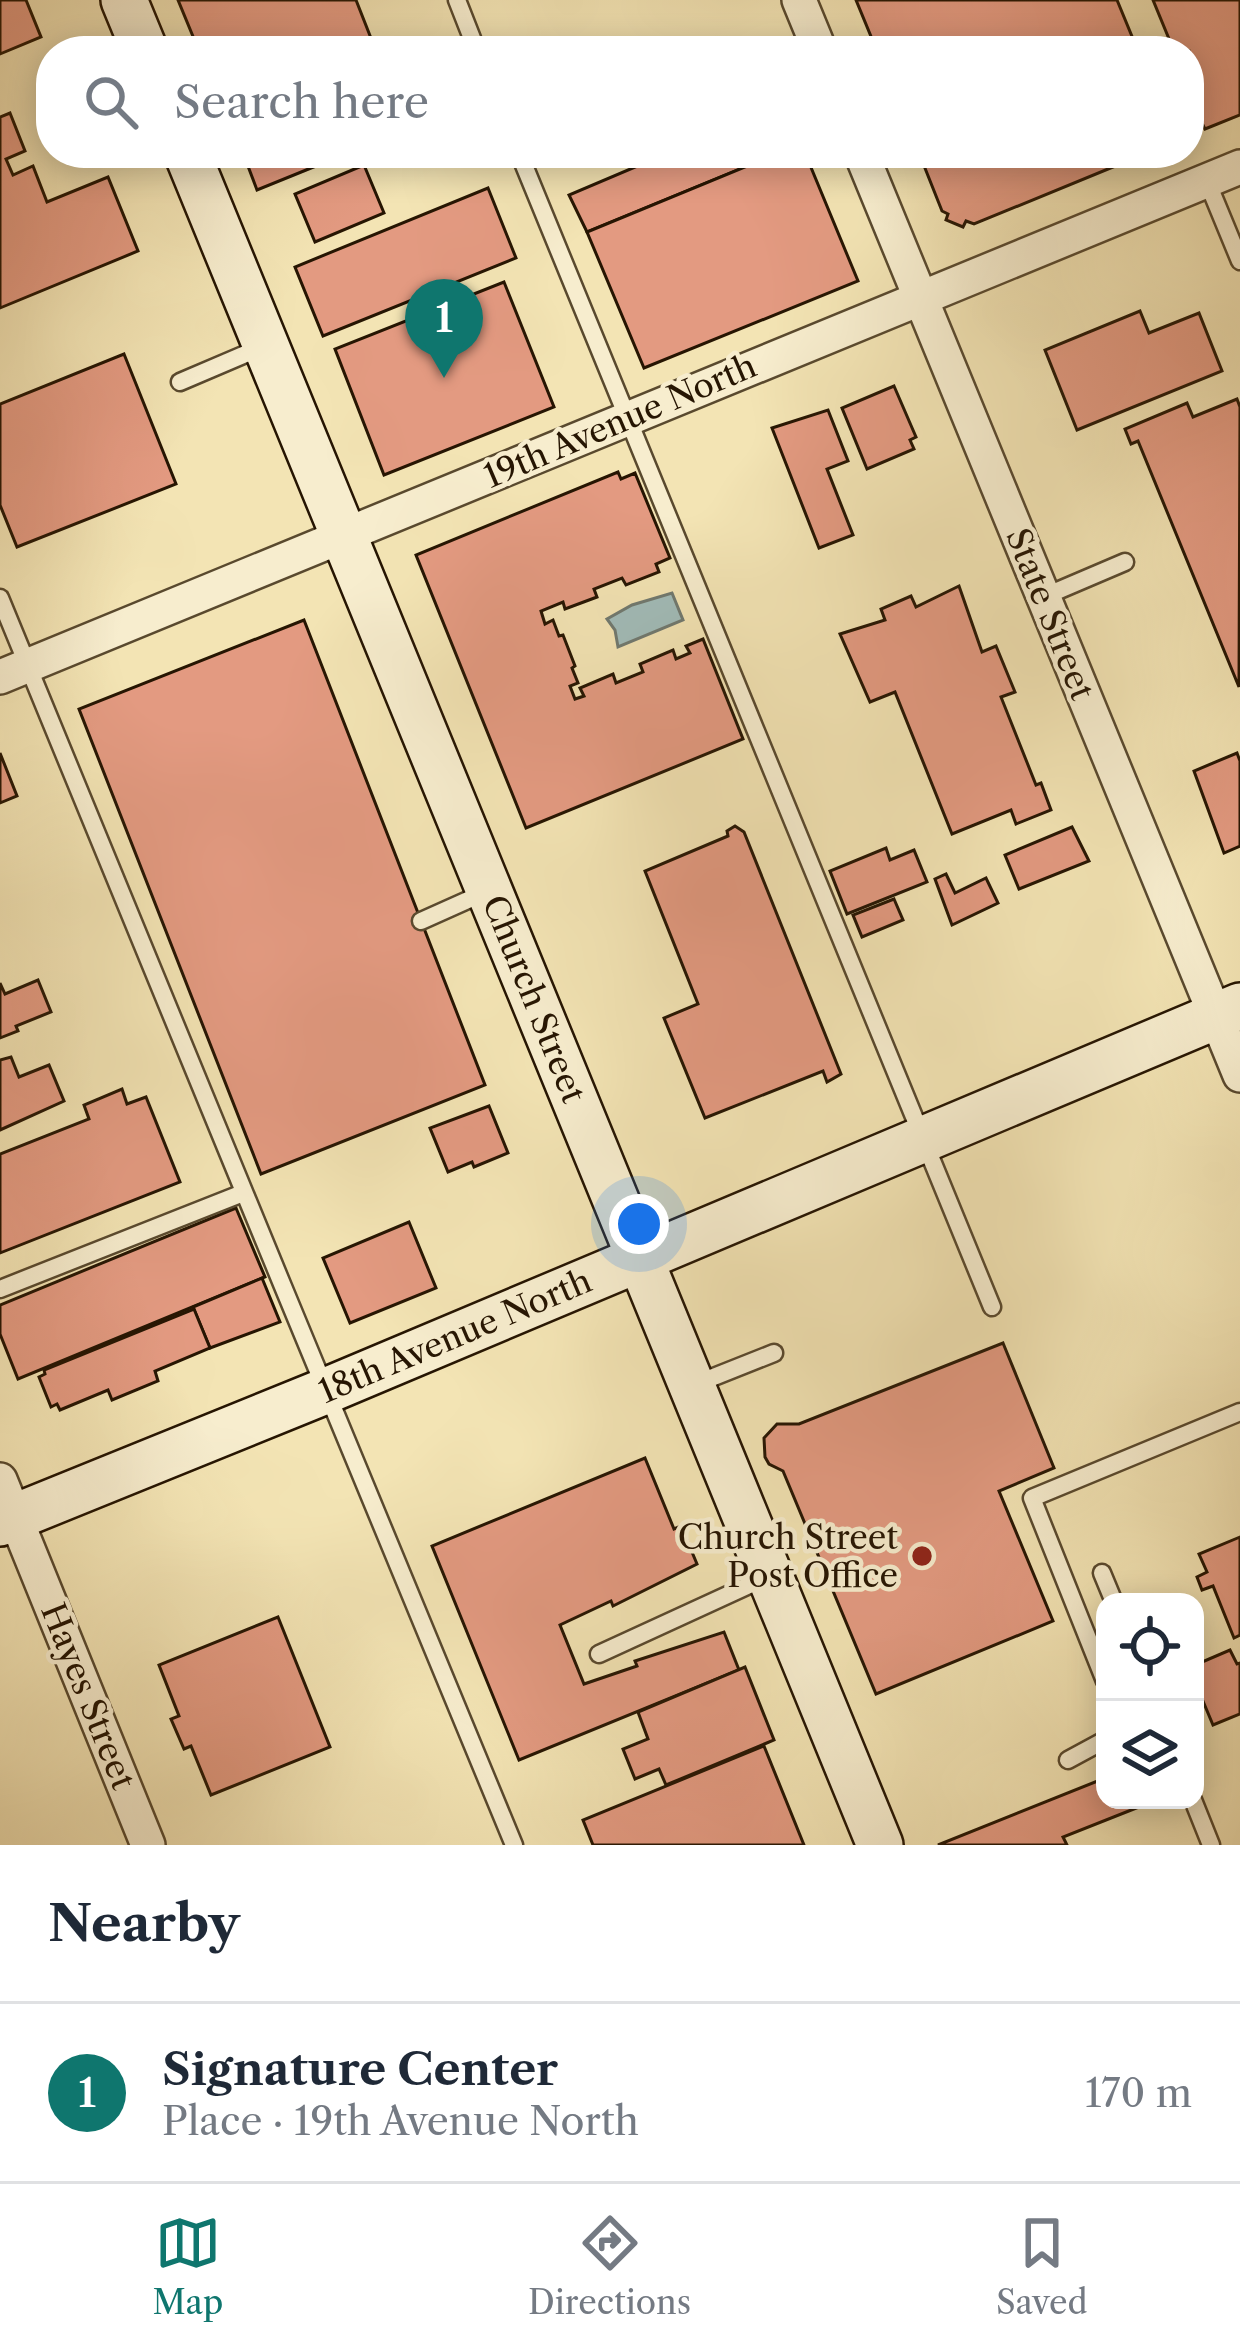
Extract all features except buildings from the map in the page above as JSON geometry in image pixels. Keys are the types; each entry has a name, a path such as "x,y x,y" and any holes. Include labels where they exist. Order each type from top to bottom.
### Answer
{"main road":[{"path":"124,0 139,36"},
{"name":"Church Street","path":"193,168 880,1845"},
{"name":"18th Avenue North","path":"5,1506 328,1390 1228,1011"}],"street":[{"path":"799,0 814,36"},
{"name":"19th Avenue North","path":"14,672 1240,167"},
{"name":"State Street","path":"867,168 1043,597 1228,1011 1240,1076"},
{"name":"Hayes Street","path":"5,1506 148,1845"}],"lane":[{"path":"457,0 471,36"},
{"path":"525,168 992,1307"},
{"path":"1207,181 1240,262"},
{"path":"180,382 266,346"},
{"path":"1043,597 1125,562"},
{"path":"0,598 14,672 328,1390 514,1845"},
{"path":"421,921 489,891"},
{"path":"0,1289 243,1192"},
{"path":"692,1385 774,1353"},
{"path":"1096,1658 1032,1498 1240,1412"},
{"path":"1102,1573 1110,1593"},
{"path":"599,1654 770,1576"},
{"path":"1068,1760 1096,1745"},
{"path":"1197,1809 1211,1845"}],"water":[{"path":"672,593 683,620 618,647 607,619 632,605"}],"place":[{"name":"Signature Center","path":"444,378"},
{"name":"Church Street Post Office","path":"922,1556"}]}
